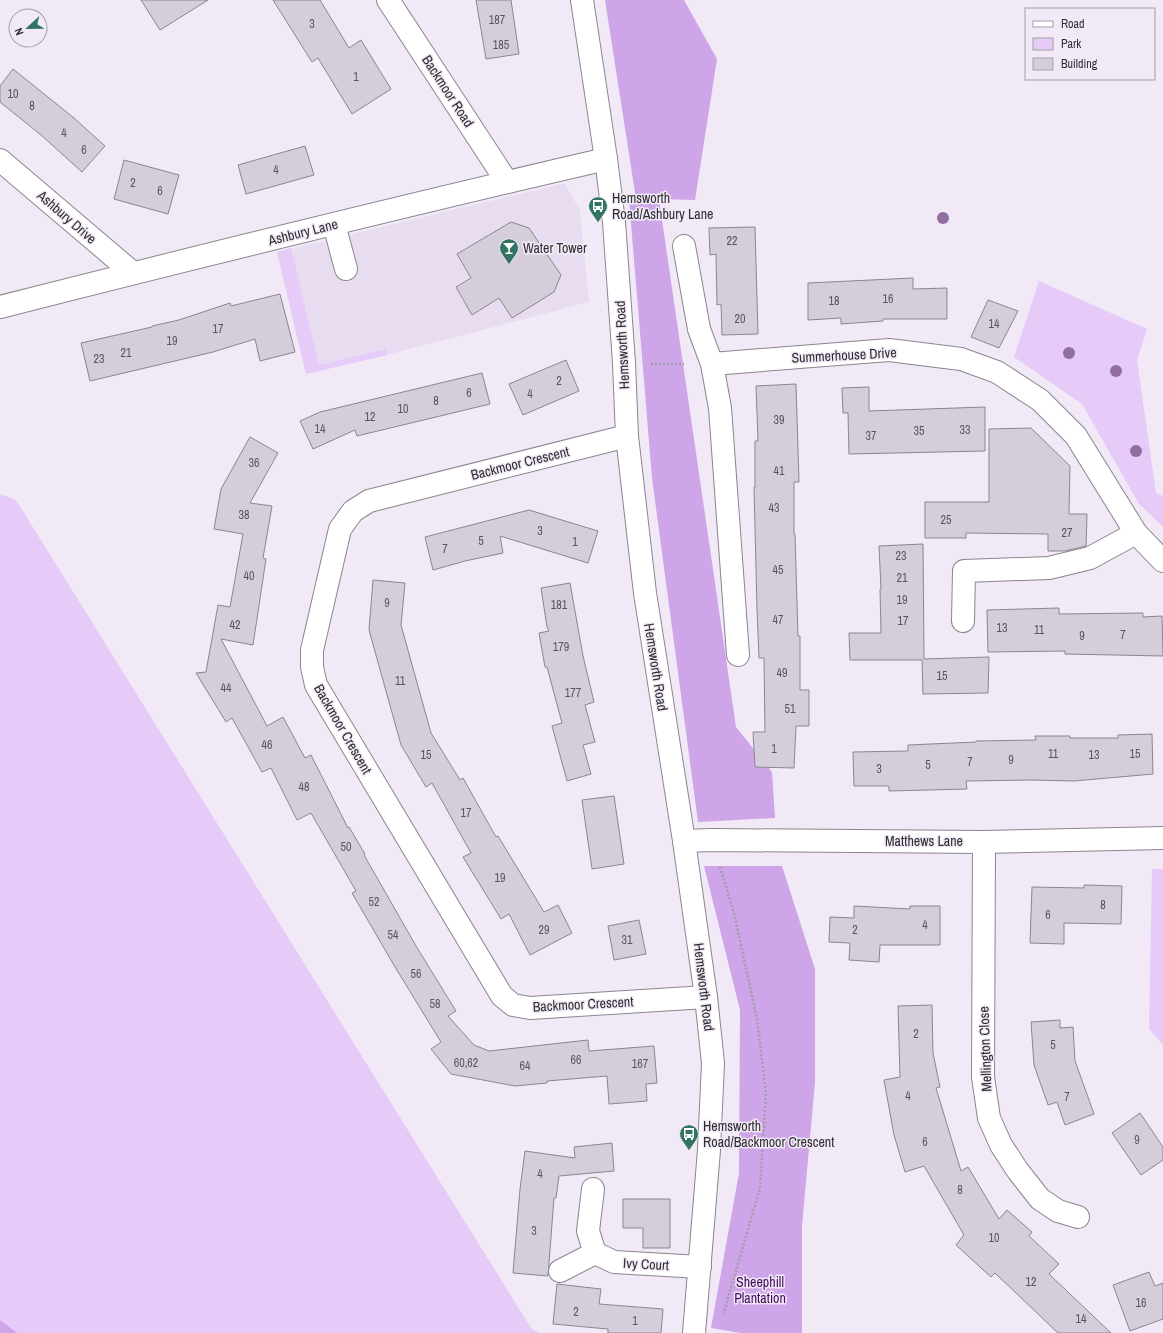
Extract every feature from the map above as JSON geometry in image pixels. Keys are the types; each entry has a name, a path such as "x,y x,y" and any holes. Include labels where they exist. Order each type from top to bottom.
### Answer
{"street":[{"name":"Backmoor Road","path":"388,0 507,182"},
{"name":"Hemsworth Road","path":"582,0 606,159 615,237 624,364 627,436 645,593 684,841 706,997 713,1063 700,1267 694,1333"},
{"name":"Ashbury Lane","path":"0,308 133,273 334,224 443,205 507,182 606,159"},
{"name":"Ashbury Drive","path":"0,160 133,273"},
{"path":"334,224 346,269"},
{"path":"684,246 699,329 712,364 720,408 738,655"},
{"name":"Summerhouse Drive","path":"712,364 889,350 961,359 997,372 1040,400 1076,436 1136,533 1163,561"},
{"name":"Backmoor Crescent","path":"627,436 369,501 353,511 340,529 312,650 312,667 316,685 502,996 513,1005 530,1008 706,997"},
{"path":"963,622 964,570 1049,568 1090,558 1136,533"},
{"name":"Matthews Lane","path":"684,841 984,842 1163,838"},
{"name":"Mellington Close","path":"984,842 983,1077 989,1118 1001,1145 1018,1171 1040,1198 1058,1211 1078,1217"},
{"path":"560,1271 595,1253 588,1232 593,1189"},
{"name":"Ivy Court","path":"595,1253 614,1262 700,1267"}],"path":[{"path":"624,364 712,364"},
{"path":"712,840 734,913 741,944 757,1019 766,1093 760,1188 722,1318"}],"shaded area":[{"path":"565,183 580,211 589,302 387,355 306,374 277,252"}],"green space":[{"path":"605,0 684,0 717,59 695,200 659,199 736,727 772,772 775,818 698,822 652,478 629,199 636,199"},
{"path":"291,248 319,365 386,349 387,355 306,374 277,252"},
{"path":"1039,281 1147,329 1137,360 1156,493 1163,496 1163,527 1139,504 1082,404 1014,357"},
{"path":"0,494 16,500 531,1328 539,1333 0,1333"},
{"name":"Sheephill Plantation","path":"704,866 782,866 815,969 815,1082 802,1226 802,1333 741,1333 711,1328 739,1173 740,1010"},
{"path":"1152,869 1163,869 1163,1045 1149,1029"},
{"path":"0,1320 17,1333 0,1333"}],"building":[{"path":"141,0 208,0 160,30"},
{"path":"273,0 320,0 349,48 361,40 391,89 352,114 318,58 312,62"},
{"path":"476,0 511,0 519,54 486,59"},
{"path":"13,69 74,118 105,146 82,172 41,135 0,102 0,86"},
{"path":"305,146 314,175 246,194 238,165"},
{"path":"124,160 179,175 168,214 114,199"},
{"name":"Water Tower","path":"511,222 529,228 561,275 554,292 512,318 499,298 472,315 456,287 471,278 457,254"},
{"path":"755,227 758,334 722,335 721,304 717,305 716,254 710,255 709,228"},
{"path":"913,278 913,289 947,288 947,319 883,319 883,321 841,324 841,318 808,320 808,283"},
{"path":"280,294 295,352 260,361 255,339 213,352 90,381 81,343 179,320 230,303 231,306"},
{"path":"988,300 1018,311 999,348 971,337"},
{"path":"566,360 579,391 523,415 509,384"},
{"path":"482,373 490,404 357,436 355,430 313,449 300,421 320,412"},
{"path":"796,384 799,482 794,482 794,534 798,636 800,636 800,690 809,690 809,726 796,726 794,768 755,767 753,732 765,732 764,658 759,658 757,609 754,487 755,441 758,441 756,386"},
{"path":"869,387 869,411 985,407 985,451 849,454 848,413 843,413 842,388"},
{"path":"1031,428 1070,466 1069,514 1087,514 1086,546 1065,551 1048,551 1048,534 966,533 966,538 925,538 925,502 989,502 989,429"},
{"path":"250,437 278,453 250,503 272,506 263,558 266,559 253,645 221,639 267,726 283,717 305,758 311,755 348,828 349,827 365,854 364,855 416,946 456,1011 448,1016 474,1045 489,1051 588,1040 589,1051 654,1046 657,1083 646,1084 647,1101 609,1104 607,1076 547,1081 547,1083 515,1086 451,1074 431,1049 441,1042 352,893 356,891 311,813 297,820 271,768 262,772 232,718 226,722 196,673 206,672 218,605 230,607 243,534 214,529 221,489"},
{"path":"529,510 598,531 588,563 500,536 503,553 433,570 425,537"},
{"path":"923,544 924,659 989,657 988,693 923,694 922,660 850,660 849,633 881,633 879,546"},
{"path":"373,580 405,583 401,625 431,733 460,780 463,778 496,837 498,836 544,912 558,905 572,933 530,955 509,914 501,919 463,857 471,853 432,783 426,787 401,745 369,630"},
{"path":"570,583 583,656 594,702 585,705 595,742 583,745 591,774 567,781 552,726 562,723 547,667 545,667 539,633 549,631 547,627 541,588"},
{"path":"1059,608 1059,614 1143,613 1143,617 1162,616 1163,656 1065,654 1065,651 988,652 987,610"},
{"path":"1152,734 1153,774 1074,781 966,781 967,789 889,791 889,786 854,786 853,752 908,751 908,745 976,741 1036,740 1035,736 1118,738 1118,735"},
{"path":"614,796 624,864 592,869 582,800"},
{"path":"1084,885 1122,886 1121,924 1064,923 1064,944 1030,943 1032,887 1084,888"},
{"path":"854,906 910,909 910,906 940,906 940,945 880,945 879,962 849,960 850,943 829,942 830,917 854,918"},
{"path":"639,920 646,954 614,960 608,926"},
{"path":"932,1005 933,1053 940,1087 936,1088 961,1171 968,1167 999,1219 1007,1210 1032,1232 1029,1236 1059,1264 1049,1274 1111,1333 1058,1333 995,1273 991,1277 956,1245 964,1235 924,1166 905,1172 894,1135 884,1080 900,1077 898,1006"},
{"path":"1060,1020 1060,1028 1073,1027 1075,1061 1094,1114 1065,1125 1057,1102 1048,1105 1034,1065 1031,1022"},
{"path":"1140,1113 1163,1147 1163,1160 1141,1175 1112,1133"},
{"path":"612,1143 614,1171 559,1176 556,1198 554,1198 548,1276 513,1273 520,1189 525,1151 575,1158 574,1147"},
{"path":"623,1199 670,1199 670,1248 643,1248 643,1228 623,1228"},
{"path":"1149,1272 1155,1286 1163,1283 1163,1319 1130,1331 1113,1285"},
{"path":"557,1284 601,1289 599,1304 663,1309 661,1333 608,1333 608,1329 553,1324"}],"place":[{"name":"Hemsworth Road/Ashbury Lane","path":"598,223"},
{"name":"Water Tower","path":"509,265"},
{"name":"Hemsworth Road/Backmoor Crescent","path":"689,1151"}]}
